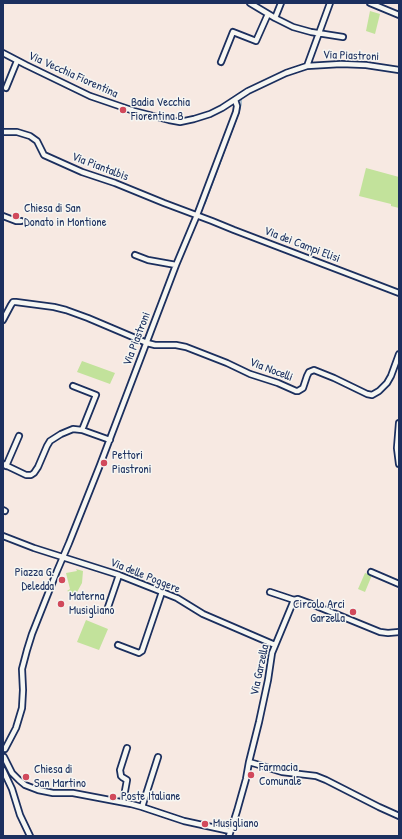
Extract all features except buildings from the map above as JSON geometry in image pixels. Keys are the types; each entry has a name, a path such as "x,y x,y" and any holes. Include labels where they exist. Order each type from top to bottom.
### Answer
{"street":[{"path":"250,3 293,27 343,37"},
{"path":"275,18 281,3"},
{"path":"307,66 330,3"},
{"path":"370,3 399,15"},
{"path":"221,62 233,32 256,41 268,14"},
{"name":"Via Vecchia Fiorentina","path":"3,53 90,96 118,106 175,121 186,121 199,118 216,111 235,100"},
{"name":"Via Vecchia Fiorentina","path":"6,88 17,61"},
{"name":"Via Piastroni","path":"4,748 16,728 22,708 24,690 22,668 27,650 110,440 236,112 237,106 235,100 280,76 307,66 341,64 366,65 399,70"},
{"name":"Via Piantalbis","path":"3,132 17,132 30,136 37,141 42,153 46,156 82,172 110,181 197,215"},
{"name":"Via dei Campi Elisi","path":"197,215 399,293"},
{"path":"3,216 16,221 21,221"},
{"path":"135,255 148,260 176,265"},
{"path":"3,320 13,302 54,307 69,311 147,342"},
{"name":"Via Nocelli","path":"147,342 155,345 176,345 186,347 250,374 296,391 302,390 309,372 314,370 372,395 379,391 387,383 399,354"},
{"path":"73,386 96,395 82,430"},
{"path":"399,423 399,464"},
{"path":"19,436 5,465 26,475 31,475 36,471 50,441 61,434 75,429 110,440"},
{"name":"Via delle Poggere","path":"3,536 119,575 162,592 177,598 203,614 275,644"},
{"path":"371,572 399,584"},
{"path":"107,610 119,575"},
{"path":"118,645 139,653 142,651 162,592"},
{"path":"270,592 309,603 382,633 399,632"},
{"name":"Via Garzella","path":"230,834 246,779 268,680 271,657 294,600"},
{"path":"4,748 6,754 3,757 12,773 25,785 38,790 52,793 73,793 123,802 230,834"},
{"path":"123,802 127,780 121,776 120,770 127,748"},
{"path":"142,807 158,757"},
{"path":"249,762 282,772 316,776 399,816"},
{"path":"3,770 12,789 20,815 30,836"}],"green space":[{"path":"370,11 380,14 375,34 366,31"},
{"path":"366,168 399,177 399,208 391,206 391,204 359,196"},
{"path":"82,361 115,373 110,384 77,372"},
{"path":"76,569 83,571 82,583 76,594 67,591 70,589 66,573 77,571"},
{"path":"365,573 372,575 365,592 358,589"},
{"path":"86,620 108,629 99,650 77,642"}],"waterway":[{"path":"205,204 239,113 241,99"}],"place":[{"name":"Badia Vecchia Fiorentina B","path":"123,110"},
{"name":"Chiesa di San Donato in Montione","path":"16,216"},
{"name":"Pettori Piastroni","path":"104,463"},
{"name":"Piazza G. Deledda","path":"62,580"},
{"name":"Materna Musigliano","path":"61,604"},
{"name":"Circolo Arci Garzella","path":"353,612"},
{"name":"Farmacia Comunale","path":"251,775"},
{"name":"Chiesa di San Martino","path":"26,777"},
{"name":"Poste Italiane","path":"113,797"},
{"name":"Musigliano","path":"205,824"}]}
